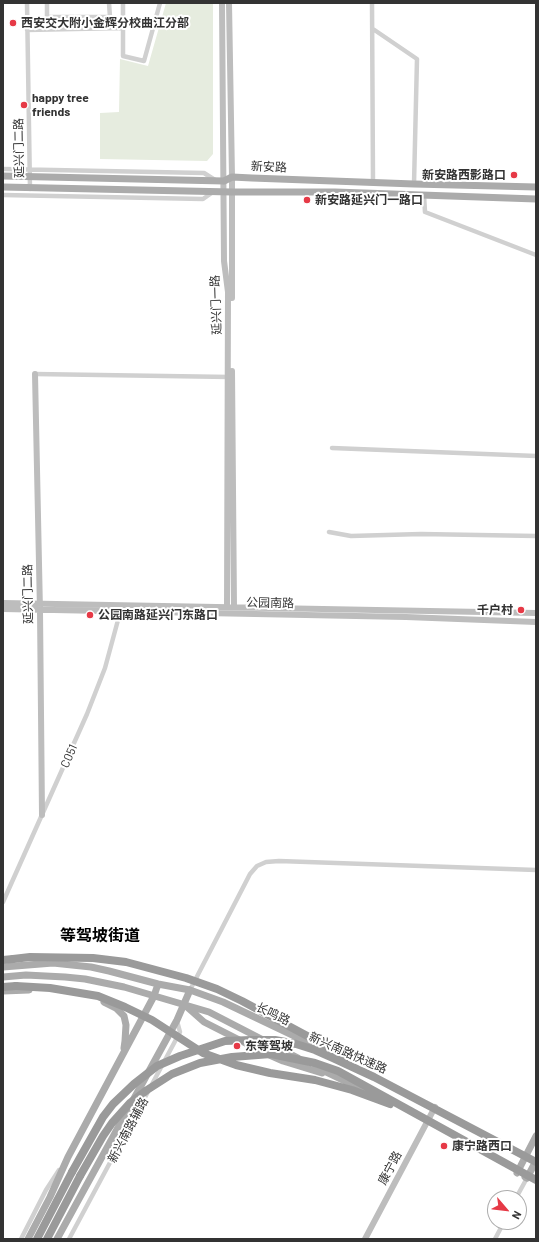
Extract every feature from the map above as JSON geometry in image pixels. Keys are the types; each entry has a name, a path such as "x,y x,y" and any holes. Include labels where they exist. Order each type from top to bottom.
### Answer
{"highway":[{"path":"3,960 30,957 93,958 126,962 186,978 217,989 242,1001 326,1046 374,1077"},
{"path":"3,987 16,986 50,988 98,996 152,1020 203,1053 236,1065 270,1073 316,1080 352,1090 416,1114"},
{"name":"新兴南路快速路","path":"46,1239 103,1117 112,1104 157,1066 197,1049 225,1041 275,1040 296,1044 315,1050 374,1077 536,1160"},
{"name":"新兴南路快速路","path":"37,1239 76,1174 102,1136 130,1103 172,1074 200,1063 226,1058 271,1054 315,1063 338,1071 536,1179"}],"main road":[{"name":"新安路","path":"3,176 30,173 216,181 224,181 232,177 536,187"},
{"name":"新安路","path":"3,187 232,192 335,192 536,199"},
{"name":"长鸣路","path":"3,967 53,963 72,965 109,970 158,984 190,990 223,1002 354,1064 536,1160"},
{"path":"3,977 42,975 85,979 124,987 209,1012 343,1080 527,1178 536,1160"},
{"path":"28,1239 50,1197 68,1157 154,996 158,984"},
{"path":"57,1239 177,1020 190,990"},
{"path":"3,991 52,991 74,994 96,999 116,1008 124,1016 126,1025 126,1041 122,1056"},
{"path":"184,1004 204,1022 265,1053 283,1061 343,1080"},
{"path":"517,1173 536,1136"},
{"path":"62,1239 87,1192 106,1150"}],"street":[{"name":"延兴门二路","path":"27,3 30,196"},
{"path":"47,3 47,17 110,16 109,3"},
{"path":"123,3 123,56 144,61 160,3"},
{"name":"延兴门一路","path":"222,3 224,261 228,292 230,377"},
{"name":"延兴门一路","path":"229,3 232,177 230,607"},
{"path":"372,3 373,182"},
{"path":"27,30 123,28"},
{"path":"373,29 417,59 414,184"},
{"path":"3,169 30,173"},
{"path":"3,195 203,199 214,191"},
{"path":"424,195 425,212 536,255"},
{"name":"延兴门二路","path":"35,374 40,611 42,815"},
{"path":"35,374 230,377"},
{"path":"332,448 536,456"},
{"path":"329,532 352,536 421,534 536,536"},
{"name":"公园南路","path":"3,603 39,603 122,608 536,622"},
{"name":"公园南路","path":"3,609 40,611 122,608 230,607 536,613"},
{"name":"C051","path":"3,902 87,714 105,668 122,608"},
{"path":"190,990 250,874 257,866 266,862 280,861 536,870"},
{"name":"新兴南路辅路","path":"69,1239 180,1032 177,1020"},
{"name":"康宁路","path":"365,1239 436,1107"},
{"path":"21,1239 46,1190 68,1157"},
{"path":"527,1178 536,1179"},
{"path":"527,1178 536,1183"},
{"path":"520,1190 527,1178"},
{"path":"495,1239 500,1230"}],"shaded area":[{"path":"166,3 213,3 213,154 207,161 100,159 100,113 119,112 120,59 148,66"}],"place":[{"name":"西安交大附小金辉分校曲江分部","path":"13,23"},
{"name":"happy tree friends","path":"24,105"},
{"name":"新安路西影路口","path":"514,175"},
{"name":"新安路延兴门一路口","path":"307,200"},
{"name":"千户村","path":"521,610"},
{"name":"公园南路延兴门东路口","path":"90,615"},
{"name":"东等驾坡","path":"237,1046"},
{"name":"康宁路西口","path":"444,1146"}],"district":[{"name":"等驾坡街道","path":"100,936"}]}
